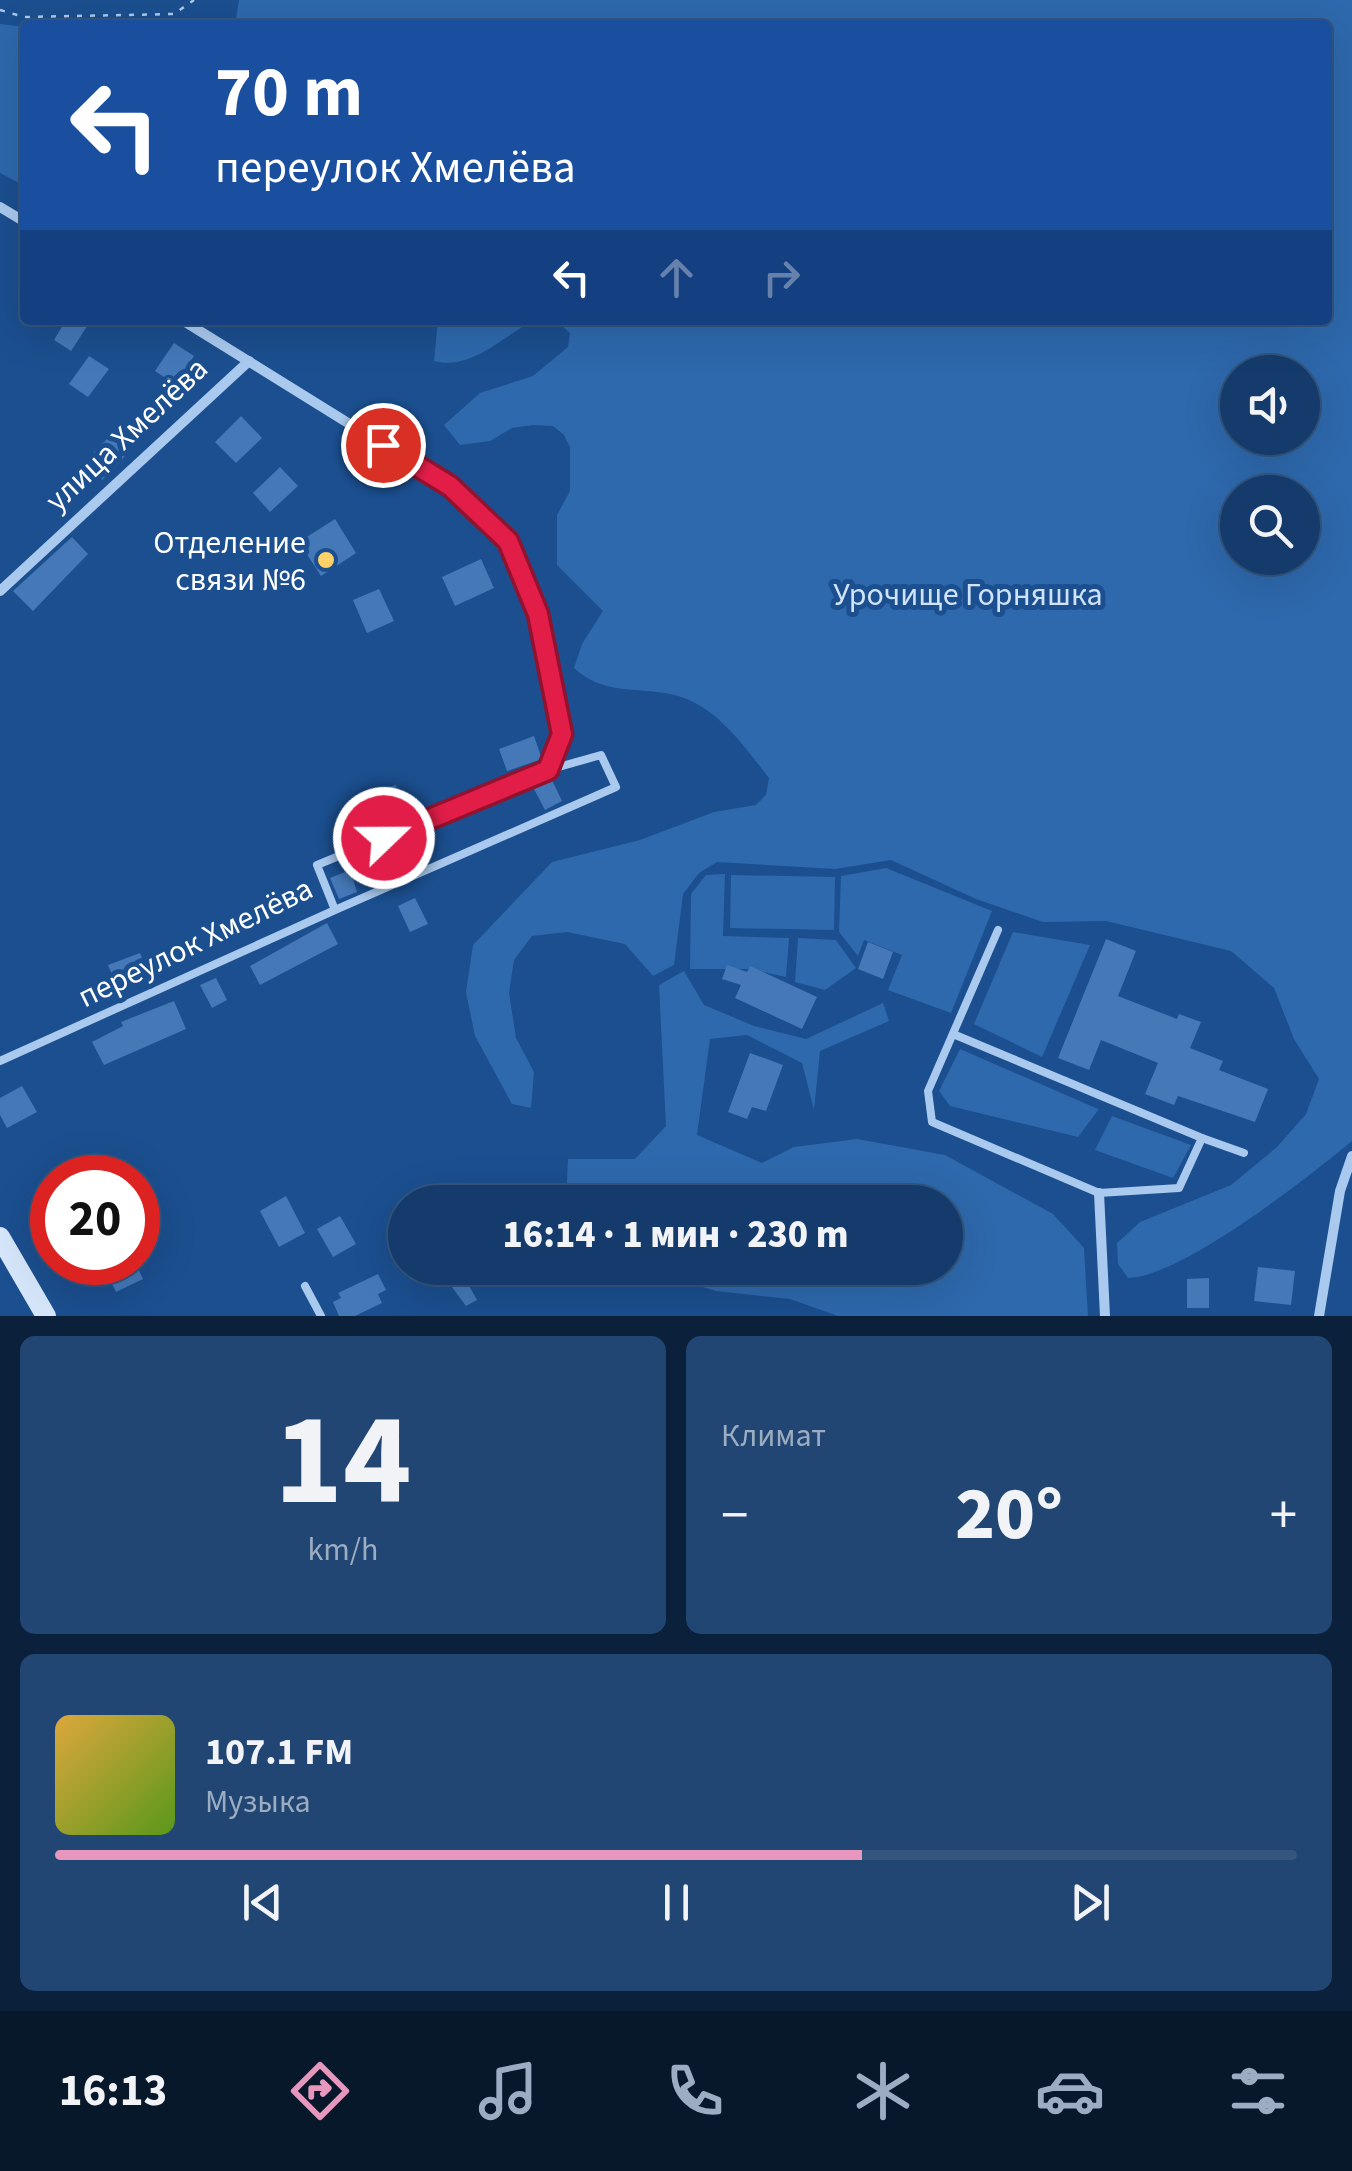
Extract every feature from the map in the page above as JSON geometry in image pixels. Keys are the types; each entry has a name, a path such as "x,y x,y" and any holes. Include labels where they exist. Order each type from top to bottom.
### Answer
{"main road":[{"path":"0,1236 46,1316"}],"street":[{"path":"190,325 450,486 508,541 538,614 562,734 548,770"},
{"name":"улица Хмелёва","path":"0,592 249,362"},
{"path":"1319,1316 1340,1191 1352,1156"},
{"path":"1099,1193 1105,1316"}],"lane":[{"path":"335,910 616,787 601,755 548,770"},
{"name":"переулок Хмелёва","path":"0,1061 335,910 318,864 548,770"},
{"path":"998,930 928,1091 932,1122 1099,1193 1179,1188 1202,1138"},
{"path":"952,1034 1244,1154"},
{"path":"305,1286 321,1316"}],"path":[{"path":"0,10 24,17 174,14 194,0"}],"green space":[{"name":"Урочище Горняшка","path":"239,0 1352,0 1352,1141 1244,1223 1151,1273 1128,1278 1118,1264 1117,1243 1140,1222 1231,1185 1277,1147 1306,1114 1319,1079 1294,1039 1274,988 1231,951 1106,921 1043,922 976,899 891,860 835,869 717,862 699,873 683,894 674,965 653,976 625,944 567,932 532,936 514,960 509,993 516,1038 534,1072 531,1108 512,1104 475,1036 466,992 473,945 552,862 640,840 714,812 756,805 766,795 769,778 726,727 701,706 670,694 608,686 574,668 582,644 603,611 557,565 557,515 570,491 570,447 564,435 553,426 533,425 512,428 490,441 460,445 444,425 480,393 533,376 568,347 570,333 561,325 1332,325 1332,20 236,20"},
{"path":"0,24 20,26 20,183 0,173"},
{"path":"438,325 526,325 473,357 448,363 434,361"},
{"path":"886,868 992,911 951,1013 888,990 902,955 864,940 858,956 839,932 841,876"},
{"path":"725,874 723,936 789,938 786,977 750,969 690,969 691,894 706,875"},
{"path":"731,875 835,877 834,930 730,928"},
{"path":"1013,932 1090,945 1042,1057 974,1024"},
{"path":"798,938 836,940 856,968 825,990 795,982"},
{"path":"684,971 704,1005 754,1026 806,1039 883,1003 889,1021 820,1051 814,1110 802,1063 747,1035 710,1039 697,1135 762,1163 794,1147 857,1139 945,1155 1053,1214 1084,1248 1088,1316 838,1316 790,1299 696,1285 963,1285 963,1185 567,1185 568,1159 635,1159 666,1126 659,985"},
{"path":"960,1049 1099,1109 1078,1137 950,1106 939,1091"},
{"path":"1112,1116 1191,1145 1173,1178 1095,1150"}],"building":[{"path":"63,325 88,325 71,351 54,340"},
{"path":"174,343 194,356 176,385 155,371"},
{"path":"89,356 109,369 88,397 69,384"},
{"path":"241,416 262,438 236,463 215,442"},
{"path":"110,436 128,453 102,480 84,462"},
{"path":"280,467 298,486 270,512 253,493"},
{"path":"335,519 356,553 321,576 299,542"},
{"path":"72,537 88,554 33,611 13,591"},
{"path":"481,559 494,588 455,606 442,577"},
{"path":"379,589 394,621 367,633 353,600"},
{"path":"534,736 542,759 507,771 499,749"},
{"path":"552,780 562,801 545,810 534,789"},
{"path":"396,785 404,812 362,824 354,796"},
{"path":"350,870 357,892 339,899 330,878"},
{"path":"415,898 428,924 410,932 398,906"},
{"path":"327,923 338,944 260,985 250,966"},
{"path":"1106,939 1136,951 1118,996 1177,1019 1179,1014 1201,1022 1190,1048 1223,1061 1219,1070 1268,1089 1255,1122 1178,1096 1174,1105 1145,1094 1158,1063 1101,1040 1089,1070 1058,1058"},
{"path":"868,942 893,952 883,979 858,969"},
{"path":"140,953 149,975 117,987 108,965"},
{"path":"727,965 747,972 750,966 817,997 802,1029 735,998 741,985 722,979"},
{"path":"216,978 227,1000 212,1008 200,985"},
{"path":"174,1001 186,1029 104,1065 92,1042 123,1026 121,1022"},
{"path":"750,1053 783,1065 766,1111 752,1107 747,1119 728,1112"},
{"path":"22,1086 37,1112 7,1128 0,1115 0,1098"},
{"path":"286,1196 305,1233 279,1247 260,1211"},
{"path":"340,1216 356,1244 333,1257 317,1229"},
{"path":"1258,1267 1295,1271 1291,1305 1254,1301"},
{"path":"378,1274 386,1290 378,1294 382,1303 355,1316 339,1316 333,1302 341,1298 338,1293"},
{"path":"1209,1278 1209,1308 1187,1308 1187,1279"},
{"path":"113,1285 131,1285 116,1292"},
{"path":"451,1285 469,1285 477,1300 466,1306"}],"place":[{"name":"Отделение связи №6","path":"326,560"}],"route":[{"path":"383,445 450,486 508,541 538,614 562,734 548,770 384,838"}]}
